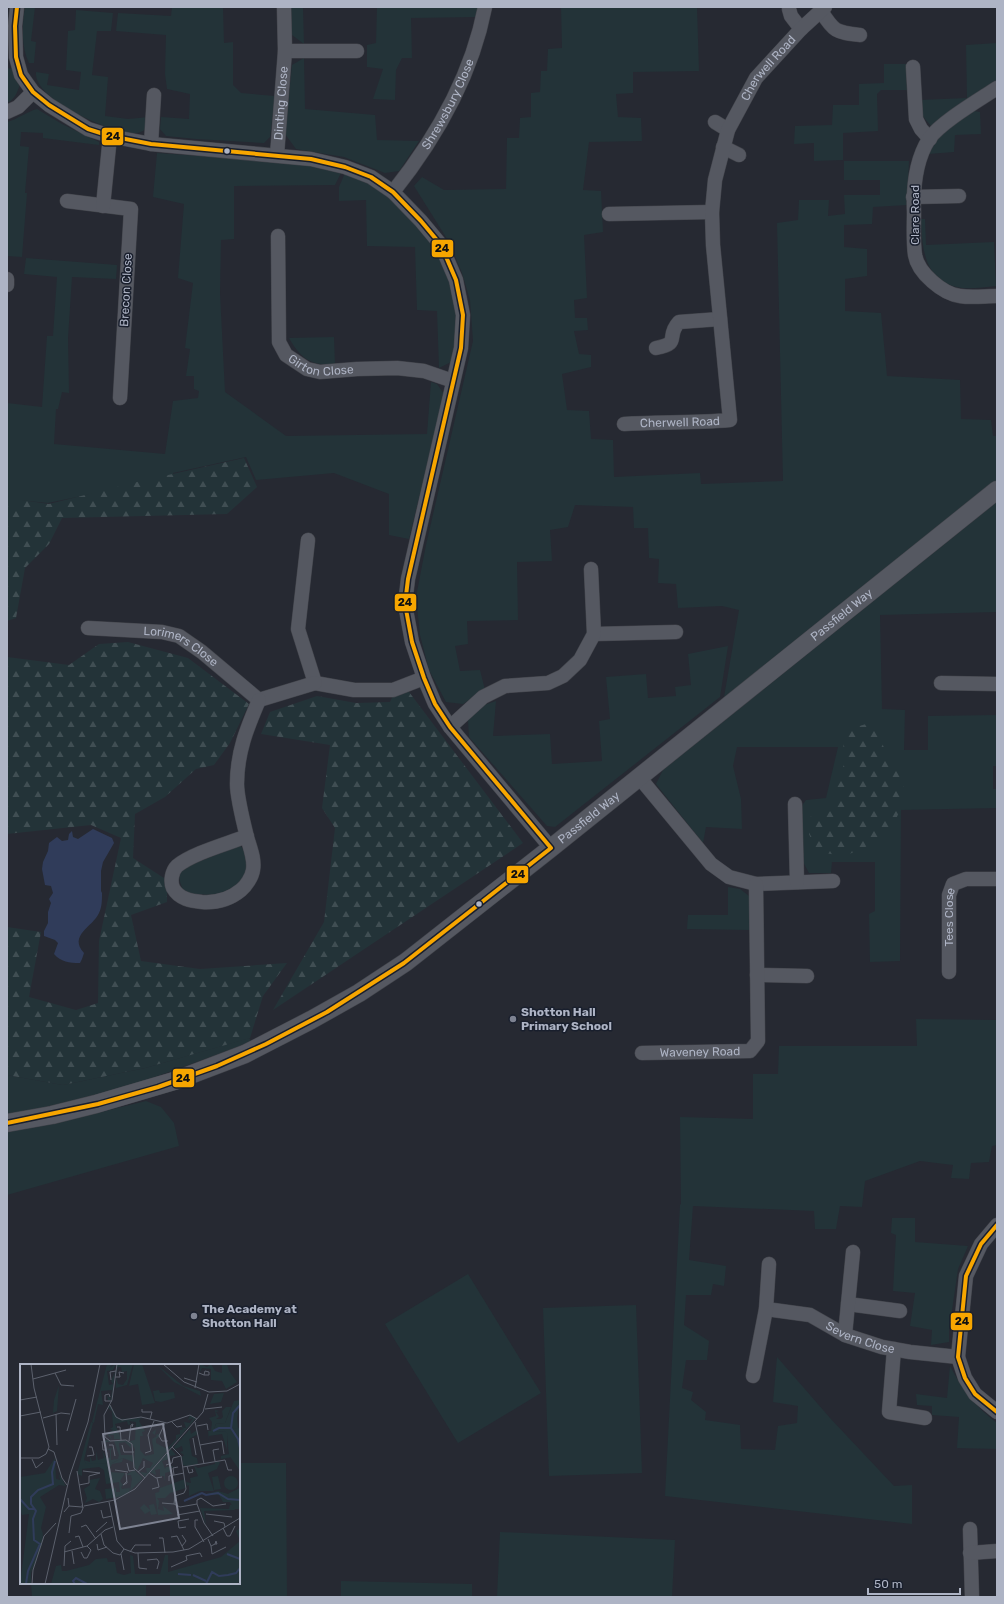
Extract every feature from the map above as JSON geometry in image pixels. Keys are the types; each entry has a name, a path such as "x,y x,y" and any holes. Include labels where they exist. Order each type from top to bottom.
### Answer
{"street":[{"path":"17,7 15,26 16,57 21,75 33,92 49,106 88,129 110,136 151,144 277,155 312,159 345,166 371,177 393,192 421,221 441,245 456,280 463,315 461,348 412,558 405,604 412,642 424,678 435,704 450,727 551,848"},
{"name":"Dinting Close","path":"277,155 285,52 284,7"},
{"name":"Shrewsbury Close","path":"393,192 427,145 466,70 480,33 485,7"},
{"path":"801,29 823,9 829,24 840,32 860,35"},
{"name":"Cherwell Road","path":"624,424 730,420 713,245 712,212 715,180 728,130 756,78 801,29 791,16 789,10"},
{"name":"Dinting Close","path":"285,52 357,51"},
{"path":"913,67 916,119 930,138"},
{"name":"Clare Road","path":"988,299 959,296 936,286 925,274 915,257 913,197 915,173 920,155 930,138 940,127 997,88"},
{"path":"7,112 18,107 33,92"},
{"path":"151,144 154,95"},
{"path":"715,122 728,130"},
{"path":"103,206 110,136"},
{"path":"723,147 739,155"},
{"path":"913,197 959,196"},
{"name":"Brecon Close","path":"67,201 131,209 120,398"},
{"path":"609,214 712,212"},
{"name":"Girton Close","path":"278,236 279,342 286,355 307,369 320,372 397,368 424,371 453,381"},
{"path":"7,279 7,285"},
{"path":"656,348 668,346 672,342 674,327 679,322 720,319"},
{"name":"Passfield Way","path":"7,1123 52,1115 96,1104 174,1081 245,1054 352,997 406,962 640,777 997,490"},
{"path":"308,540 298,628 315,683"},
{"path":"450,727 483,698 505,686 548,683 563,676 580,660 594,634 591,569"},
{"name":"Lorimers Close","path":"88,628 162,632 179,636 202,652 259,700"},
{"path":"594,634 676,632"},
{"path":"247,836 190,858 176,867 171,877 174,888 183,899 217,902 232,898 245,887 253,871 253,857 247,836 237,786 238,762 245,732 259,700 315,683 354,690 393,690 424,678"},
{"path":"941,684 997,684"},
{"path":"640,777 711,864 729,877 756,884 833,881"},
{"path":"795,804 797,882"},
{"name":"Tees Close","path":"949,972 949,895 953,884 966,879 997,879"},
{"name":"Waveney Road","path":"642,1053 750,1051 758,1041 756,884"},
{"path":"757,975 807,976"},
{"path":"997,1225 981,1244 966,1276 958,1357 965,1378 975,1394 997,1412"},
{"path":"845,1334 854,1252"},
{"path":"753,1376 766,1309 770,1264"},
{"path":"848,1304 900,1311"},
{"name":"Severn Close","path":"766,1309 810,1315 845,1334 882,1347 958,1357"},
{"path":"894,1349 889,1412 925,1418"},
{"path":"970,1529 972,1597"},
{"path":"970,1553 997,1551"}],"green space":[{"path":"25,7 35,7 31,41 36,42 34,63 29,63 23,43 23,21"},
{"path":"172,7 223,7 224,43 233,42 233,85 241,93 275,96 270,137 264,143 166,136 160,129 161,117 189,119 190,94 167,89 165,74 166,35 116,31 118,13 171,16"},
{"path":"291,7 303,7 304,44 292,35"},
{"path":"377,7 477,7 477,17 411,18 412,58 402,58 396,70 395,100 373,99 383,69 367,67 367,45 376,43"},
{"path":"561,7 697,7 699,71 633,72 633,93 616,94 618,117 641,118 642,141 589,142 583,190 601,191 603,232 584,235 587,298 574,300 575,318 587,318 588,330 574,331 579,354 591,355 591,367 562,374 567,410 589,411 591,439 613,440 614,477 700,473 701,484 783,481 777,223 798,220 799,200 829,200 828,216 845,214 844,195 880,195 880,180 844,180 844,161 909,161 907,205 873,207 872,224 844,225 844,247 867,249 867,276 845,279 845,311 881,313 887,376 960,380 961,419 991,420 993,436 997,436 997,483 786,652 724,697 739,610 722,606 678,608 676,584 658,583 659,559 649,558 648,528 634,528 633,507 575,505 568,527 550,530 552,561 517,562 518,620 467,621 468,644 455,646 460,671 480,670 485,690 463,704 446,702 429,670 420,635 416,597 426,545 473,341 470,300 462,273 449,242 414,186 422,177 444,190 506,189 507,138 519,138 520,118 531,117 531,93 540,92 541,71 547,71 548,49 562,48"},
{"path":"76,10 113,13 111,31 97,31 92,75 108,77 105,116 128,119 149,117 149,126 142,132 125,132 93,122 60,104 38,83 36,72 49,74 47,85 79,90 81,72 66,70 68,31 75,30"},
{"path":"997,43 997,83 938,124 931,126 920,113 919,100 967,98 966,45"},
{"path":"304,58 305,109 375,115 377,140 419,141 399,171 385,173 344,157 296,149 285,134 292,65"},
{"path":"884,64 906,64 907,90 881,90 877,94 878,131 843,133 843,160 814,161 814,143 794,144 795,126 832,125 833,105 859,105 859,84 884,83"},
{"path":"7,68 14,69 20,84 12,100 7,103"},
{"path":"37,109 62,124 99,142 99,145 43,138 43,133 21,132 20,146 29,147 22,257 7,256 7,122"},
{"path":"974,111 980,112 981,134 955,135 954,152 928,154 937,140 960,120"},
{"path":"157,153 306,163 342,171 335,185 234,186 234,239 221,240 220,293 225,392 286,436 427,434 431,382 437,384 444,394 409,539 389,535 389,494 334,473 256,480 246,457 173,473 173,477 48,503 7,499 7,403 42,407 47,336 53,336 57,277 24,274 26,258 117,265 116,279 72,277 68,338 69,393 62,392 58,409 56,409 54,444 165,454 173,401 198,398 199,391 194,389 194,376 186,376 190,349 185,348 193,283 178,278 184,204 153,197"},
{"path":"345,173 371,184 391,197 438,250 450,282 459,316 453,361 439,368 437,311 417,310 415,247 367,246 366,200 339,201 339,187"},
{"path":"921,219 925,219 926,245 994,242 996,286 962,288 949,285 940,279 933,272 924,252"},
{"path":"334,337 335,365 319,364 307,359 302,356 289,338"},
{"path":"244,458 257,487 227,514 62,518 49,544 25,568 16,618 7,621 7,498 49,504 137,482"},
{"path":"997,502 997,612 880,615 882,709 905,710 904,750 928,750 928,716 997,715 997,766 993,766 993,789 997,789 997,808 901,810 900,961 870,962 869,914 875,911 875,862 832,862 831,873 809,873 802,860 801,807 806,800 826,798 838,747 737,747 733,766 741,799 742,829 706,827 703,843 656,784 663,770"},
{"path":"128,642 188,658 249,704 230,743 214,765 196,769 165,797 135,814 133,858 167,880 167,902 131,915 141,961 200,969 287,963 263,996 250,1038 145,1068 63,1085 7,1075 7,927 41,932 29,997 76,1010 98,1003 99,941 121,838 91,825 7,834 7,657 69,665 99,644"},
{"path":"728,646 720,697 555,827 547,826 469,737 468,720 481,706 496,701 493,736 550,734 552,764 602,761 599,721 610,719 606,677 646,674 648,698 676,696 675,687 691,685 688,654"},
{"path":"400,680 523,843 273,1010 324,922 335,828 322,808 330,745 261,734 270,712 317,696 356,703 390,702"},
{"path":"873,722 885,750 902,770 905,797 888,839 845,856 817,852 809,834 810,817 831,811 836,786 845,762 842,731"},
{"path":"240,845 248,861 248,865 242,879 232,891 228,893 202,895 185,893 180,881 181,869"},
{"path":"728,887 740,889 749,896 751,905 751,930 687,929 688,915 728,915"},
{"path":"916,1019 997,1020 997,1145 992,1146 989,1162 971,1163 969,1179 951,1178 953,1165 920,1161 865,1181 862,1207 840,1206 836,1229 815,1229 814,1211 693,1206 689,1260 726,1266 724,1286 713,1284 711,1295 686,1295 684,1325 709,1341 707,1360 686,1360 682,1388 693,1392 691,1400 706,1412 705,1420 740,1425 741,1449 775,1450 778,1426 797,1423 798,1406 773,1402 777,1357 830,1418 894,1486 912,1485 912,1524 665,1496 681,1204 680,1117 753,1119 753,1074 778,1074 779,1046 917,1046"},
{"path":"249,1038 252,1042 100,1095 69,1103 7,1114 7,1075 63,1085 145,1068"},
{"path":"146,1101 161,1107 174,1123 179,1146 7,1195 7,1131 72,1119"},
{"path":"892,1218 915,1218 915,1242 968,1246 958,1269 949,1331 949,1342 931,1345 932,1330 910,1326 915,1293 893,1291 896,1235 891,1233"},
{"path":"468,1274 541,1393 458,1443 385,1324"},
{"path":"636,1305 642,1473 549,1476 543,1308"},
{"path":"950,1366 970,1398 997,1423 997,1449 957,1448 959,1417 932,1415 932,1406 917,1405 916,1394 947,1398"},
{"path":"240,1463 286,1463 287,1597 170,1597 170,1584 240,1584"},
{"path":"500,1532 675,1540 672,1597 497,1597"},
{"path":"341,1581 472,1584 472,1597 341,1597"},
{"path":"31,1584 146,1584 146,1597 32,1597"}],"water":[{"path":"93,829 112,838 114,843 103,862 101,871 102,898 100,911 96,918 80,936 80,947 84,953 82,959 80,963 69,962 59,959 54,954 58,943 55,940 44,936 44,931 48,923 48,912 51,903 49,899 53,893 51,886 45,885 42,869 43,862 48,851 49,843 57,837 62,841 68,840 69,834 72,831 73,837 78,839"}],"transit line":[{"name":"24","path":"7,1123 98,1104 158,1087 217,1066 266,1044 327,1012 404,963 551,848 450,727 435,704 424,678 412,642 405,604 408,579 461,348 463,315 456,280 441,245 421,221 393,192 371,177 345,167 311,159 151,144 110,136 88,129 49,105 33,92 21,75 16,57 15,26 17,7"},
{"name":"24","path":"997,1225 981,1244 966,1276 958,1357 965,1378 975,1394 997,1412"}],"place":[{"name":"Shotton Hall Primary School","path":"513,1019"},
{"name":"The Academy at Shotton Hall","path":"194,1316"}]}
